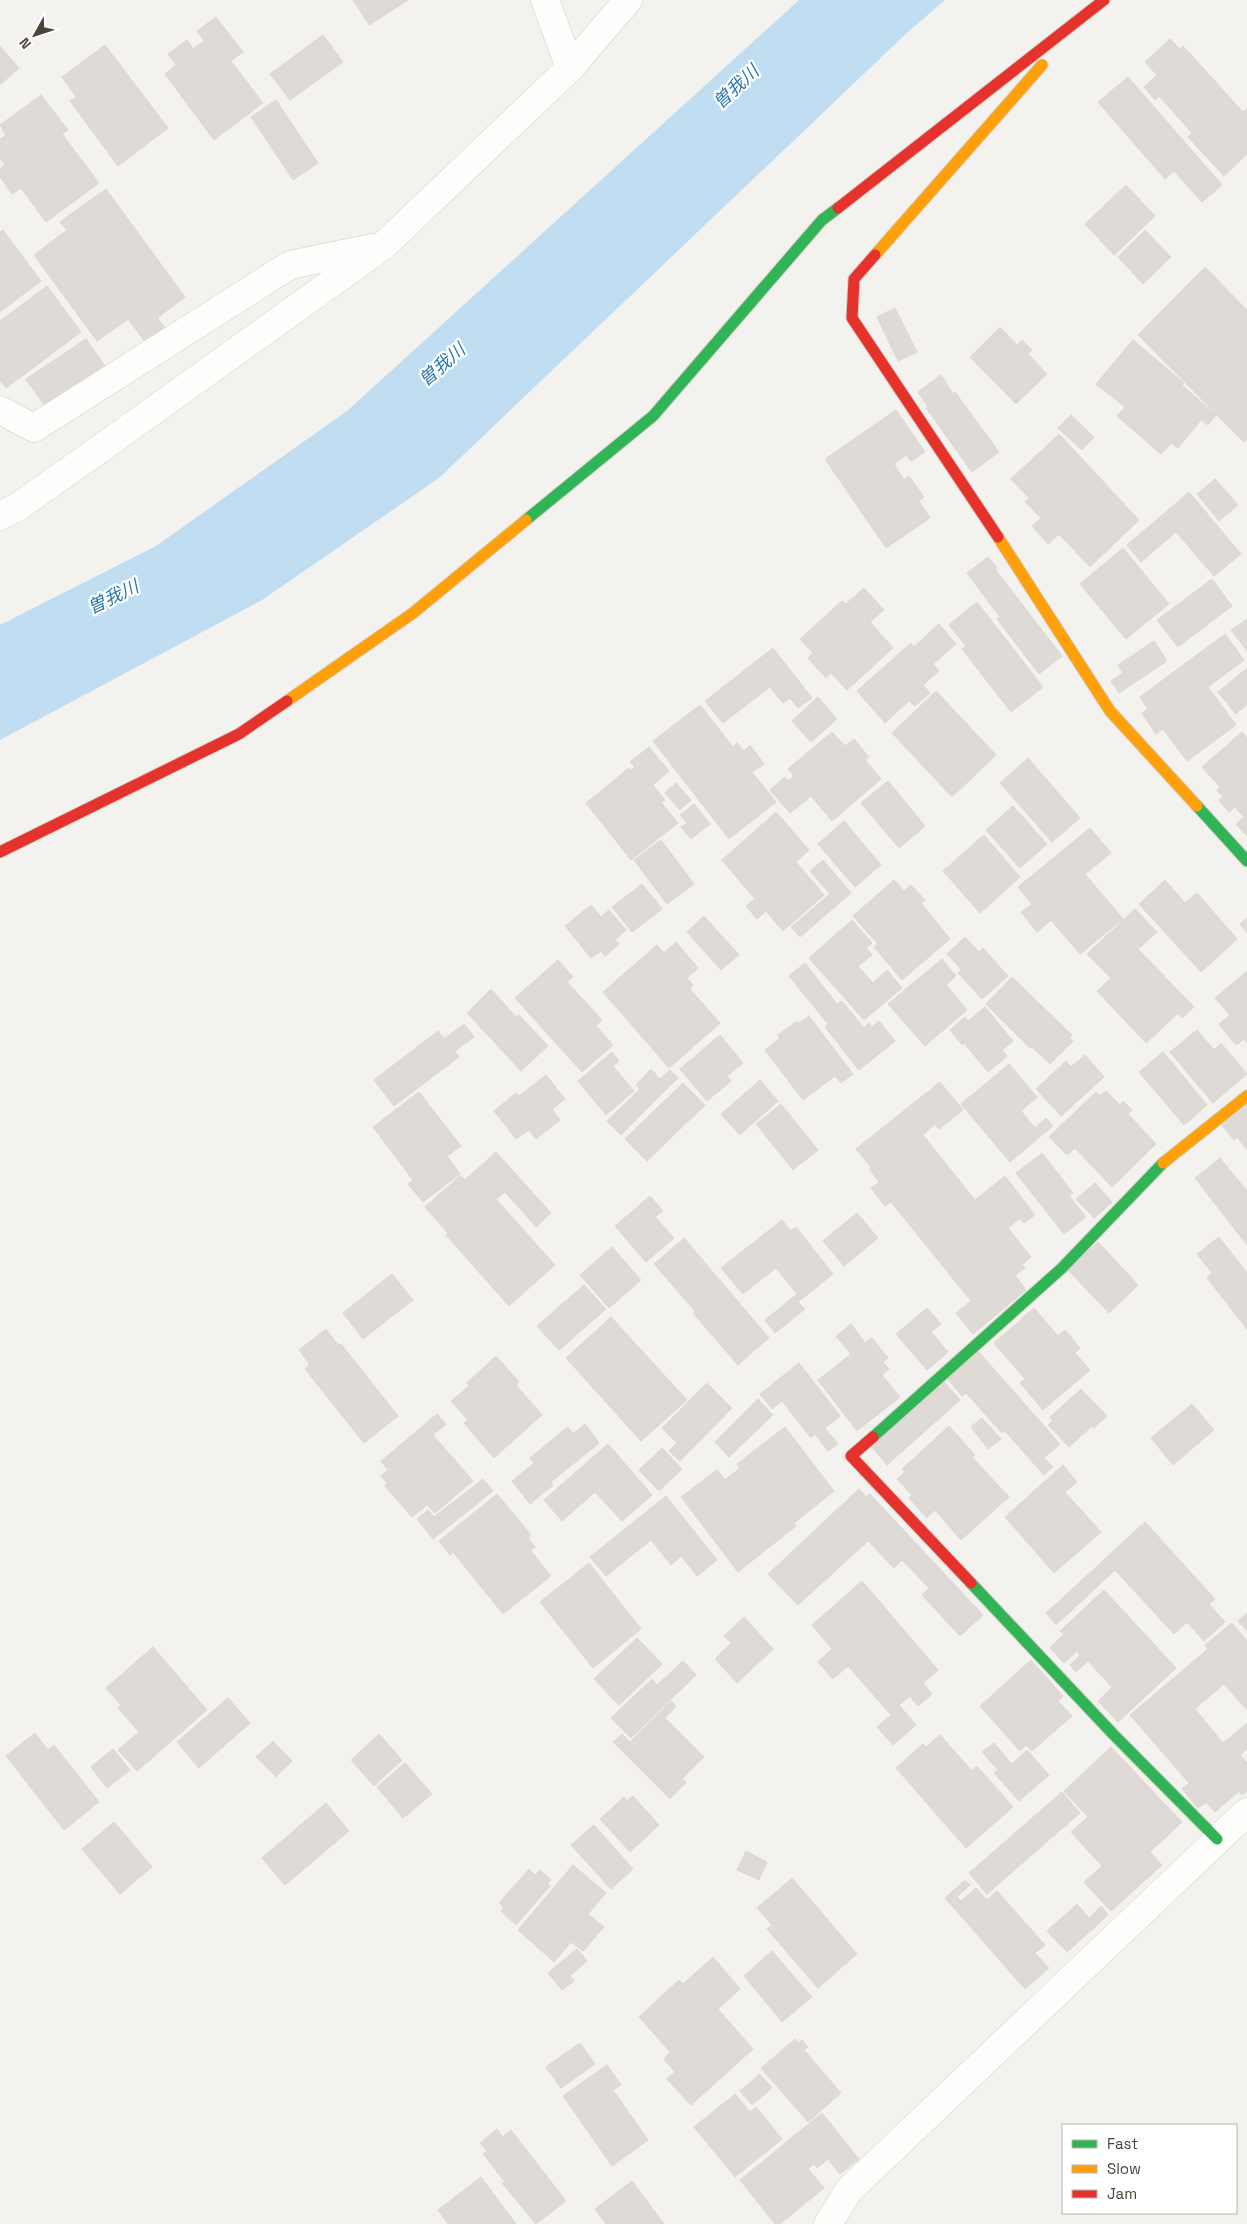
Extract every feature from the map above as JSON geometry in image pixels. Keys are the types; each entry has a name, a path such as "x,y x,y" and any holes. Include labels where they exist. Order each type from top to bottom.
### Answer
{"street":[{"path":"545,0 570,68"},
{"path":"0,516 18,506 97,451 383,246 570,68 628,0"},
{"path":"0,852 239,734 412,613 652,416 822,220 1104,0"},
{"path":"1084,17 854,279 852,318 947,459 1110,711 1247,861"},
{"path":"0,410 34,428 290,265 383,246"},
{"path":"1217,1839 1113,1734 851,1456 1062,1268 1169,1157 1247,1096"},
{"path":"828,2224 849,2190 1247,1812"}],"water":[{"name":"曽我川","path":"799,0 945,0 910,30 439,478 262,600 0,740 0,625 156,546 347,411"}],"building":[{"path":"353,0 408,0 369,25"},
{"path":"216,17 243,52 231,61 263,103 214,140 165,74 176,65 168,54 187,40 193,49 204,41 197,31"},
{"path":"323,35 343,62 290,100 270,74"},
{"path":"1170,39 1180,49 1183,46 1243,112 1247,108 1247,154 1224,176 1188,137 1192,133 1159,96 1155,100 1144,87 1157,75 1145,62"},
{"path":"105,45 168,128 118,166 70,101 76,97 62,77"},
{"path":"0,46 19,68 0,85"},
{"path":"1128,77 1222,185 1202,202 1174,171 1165,179 1098,102"},
{"path":"41,95 68,130 62,134 99,183 46,222 21,188 12,194 0,177 0,169 5,165 0,158 0,139 6,135 0,125"},
{"path":"276,100 318,163 293,180 251,117"},
{"path":"1126,185 1155,216 1114,255 1085,224"},
{"path":"106,189 185,297 157,318 166,329 146,343 128,319 97,341 34,255 67,230 60,222"},
{"path":"3,230 41,281 0,312 0,232"},
{"path":"1145,230 1171,257 1143,284 1118,257"},
{"path":"1205,267 1247,310 1247,439 1244,442 1138,335"},
{"path":"47,286 81,332 6,388 0,380 0,321"},
{"path":"895,308 917,352 898,361 877,317"},
{"path":"1000,327 1017,345 1022,340 1032,350 1028,354 1047,374 1016,404 970,357"},
{"path":"86,339 105,366 45,406 26,379"},
{"path":"1133,340 1184,383 1182,385 1216,415 1208,425 1201,420 1178,448 1171,443 1161,454 1117,416 1125,407 1096,384"},
{"path":"941,375 953,394 955,392 999,452 972,472 926,408 928,407 918,392"},
{"path":"896,410 925,452 911,461 906,455 894,464 904,480 909,476 924,497 919,501 930,518 886,548 825,459"},
{"path":"1071,415 1094,437 1082,450 1058,428"},
{"path":"1059,434 1139,520 1090,567 1059,534 1048,544 1032,526 1041,518 1025,502 1029,498 1011,479"},
{"path":"1215,479 1238,505 1219,521 1197,494"},
{"path":"1189,492 1241,554 1214,576 1176,532 1141,562 1127,545"},
{"path":"1123,548 1169,604 1126,639 1080,584"},
{"path":"988,557 997,568 995,569 1062,656 1039,674 997,619 1000,617 967,573"},
{"path":"1212,579 1232,606 1178,647 1157,620"},
{"path":"864,588 884,610 870,622 893,648 847,690 831,673 826,678 808,658 813,653 800,639 842,601 846,604"},
{"path":"977,602 1043,687 1011,712 962,649 966,646 949,625"},
{"path":"1247,619 1247,651 1231,630"},
{"path":"939,624 956,644 933,664 939,671 923,685 930,693 915,706 909,701 885,723 857,691 911,643 914,647"},
{"path":"1225,634 1244,660 1208,687 1236,725 1187,761 1163,729 1156,734 1142,713 1148,709 1140,697"},
{"path":"1154,641 1167,661 1119,693 1111,681 1123,673 1118,665"},
{"path":"773,648 812,698 798,708 790,698 783,703 770,687 723,723 705,701"},
{"path":"1247,668 1247,704 1236,714 1218,692"},
{"path":"936,691 996,755 952,797 892,733"},
{"path":"818,697 837,719 811,742 792,721"},
{"path":"700,705 733,747 737,743 744,751 750,745 764,764 752,772 776,802 729,839 653,741"},
{"path":"832,732 845,746 854,739 869,757 865,760 881,779 832,821 811,796 790,813 770,790 785,777 788,781 794,776 788,769"},
{"path":"1242,732 1247,738 1247,836 1236,824 1244,817 1235,807 1229,812 1219,800 1223,797 1217,790 1220,787 1202,767"},
{"path":"649,747 669,771 653,785 665,800 661,802 678,823 631,860 586,803 629,768 631,770 635,767 630,762"},
{"path":"1028,758 1080,818 1052,842 1000,783"},
{"path":"888,781 925,826 899,848 861,803"},
{"path":"676,783 691,800 680,810 665,793"},
{"path":"694,804 710,824 691,839 681,827 687,823 680,815"},
{"path":"1013,806 1047,844 1020,868 986,830"},
{"path":"776,812 809,850 796,862 824,895 783,931 766,911 757,919 746,906 755,899 722,860"},
{"path":"844,821 881,865 855,887 818,844"},
{"path":"1090,828 1111,853 1085,874 1123,919 1080,954 1051,920 1037,932 1021,912 1032,904 1018,887"},
{"path":"984,835 1020,877 980,913 943,871"},
{"path":"661,840 694,884 667,904 634,860"},
{"path":"823,860 851,893 800,937 791,927 830,894 810,871"},
{"path":"894,880 904,891 911,885 925,900 921,903 950,939 902,980 874,947 878,944 853,916"},
{"path":"1165,880 1185,903 1197,893 1237,939 1201,972 1139,904"},
{"path":"642,884 662,909 632,932 612,907"},
{"path":"591,905 601,917 609,910 626,930 615,940 619,944 605,956 601,951 591,958 565,926"},
{"path":"1135,909 1157,932 1138,949 1194,1007 1182,1018 1178,1013 1146,1043 1097,991 1111,978 1087,954"},
{"path":"704,916 739,955 721,970 687,932"},
{"path":"1247,918 1247,933 1240,924"},
{"path":"852,920 872,943 866,948 872,955 858,966 873,983 887,970 902,988 864,1020 809,958"},
{"path":"965,937 979,952 983,948 1008,976 982,999 958,973 962,970 947,954"},
{"path":"676,942 698,968 687,978 693,985 690,989 720,1023 669,1068 603,992 657,945 664,953"},
{"path":"942,959 956,976 946,985 967,1010 925,1046 888,1004"},
{"path":"558,960 573,977 567,982 602,1020 596,1026 613,1045 582,1072 515,998"},
{"path":"805,963 837,1004 842,1001 864,1028 869,1023 872,1027 879,1021 895,1041 859,1070 825,1027 828,1024 789,976"},
{"path":"1247,971 1247,1043 1244,1039 1236,1045 1219,1024 1230,1015 1215,998"},
{"path":"1012,977 1072,1035 1069,1038 1073,1041 1050,1064 1032,1047 1030,1048 986,1004"},
{"path":"491,989 516,1017 519,1015 548,1046 521,1071 467,1013"},
{"path":"985,1007 1013,1041 1002,1050 1007,1056 988,1072 964,1043 962,1045 950,1030 965,1017 968,1021"},
{"path":"809,1016 853,1074 841,1083 835,1076 803,1100 765,1050 780,1038 778,1035 797,1021 799,1023"},
{"path":"464,1024 474,1037 455,1051 459,1057 394,1106 374,1080 438,1031 444,1039"},
{"path":"1197,1030 1214,1050 1221,1043 1247,1074 1213,1103 1170,1052"},
{"path":"720,1035 743,1063 727,1076 731,1081 707,1101 680,1069"},
{"path":"612,1052 619,1061 613,1066 634,1091 606,1115 578,1081"},
{"path":"1163,1052 1207,1105 1184,1125 1139,1072"},
{"path":"1085,1055 1104,1077 1061,1116 1036,1089 1066,1061 1071,1067"},
{"path":"1009,1064 1037,1097 1021,1111 1035,1128 1046,1118 1053,1126 1010,1162 961,1104"},
{"path":"651,1069 660,1079 670,1070 678,1078 621,1135 607,1121 640,1089 636,1085"},
{"path":"546,1075 565,1099 552,1109 560,1120 536,1139 529,1130 516,1139 494,1111 516,1093 519,1096"},
{"path":"760,1080 778,1101 740,1135 721,1114"},
{"path":"940,1082 963,1110 939,1129 935,1124 923,1135 975,1200 1005,1176 1035,1215 1024,1223 1020,1218 1008,1228 1031,1257 1022,1265 1025,1268 1015,1275 1026,1290 973,1334 956,1313 971,1301 891,1202 885,1206 871,1188 879,1182 869,1169 871,1167 856,1149"},
{"path":"683,1083 705,1105 647,1161 625,1139"},
{"path":"1106,1091 1120,1105 1123,1101 1132,1110 1128,1114 1156,1144 1112,1187 1075,1148 1067,1155 1049,1137 1096,1092 1100,1096"},
{"path":"419,1092 461,1146 447,1156 460,1174 423,1202 408,1184 413,1180 373,1127"},
{"path":"781,1104 818,1150 793,1170 756,1124"},
{"path":"1247,1105 1247,1150 1237,1137 1234,1140 1222,1125"},
{"path":"496,1152 551,1213 536,1227 505,1192 496,1199 555,1265 509,1306 446,1235 448,1233 425,1207 460,1176 465,1180"},
{"path":"1042,1153 1073,1193 1069,1196 1086,1217 1064,1234 1016,1173"},
{"path":"1220,1158 1247,1191 1247,1245 1195,1178"},
{"path":"1095,1183 1112,1202 1094,1218 1076,1199"},
{"path":"650,1196 663,1211 655,1217 674,1238 646,1262 615,1226"},
{"path":"857,1213 878,1238 844,1266 823,1241"},
{"path":"782,1220 791,1231 796,1227 833,1274 798,1302 805,1309 775,1333 765,1320 797,1294 776,1268 743,1294 721,1268"},
{"path":"1219,1237 1247,1273 1247,1329 1207,1278 1212,1273 1197,1254"},
{"path":"684,1238 769,1338 738,1365 654,1264"},
{"path":"1098,1242 1138,1285 1109,1313 1068,1270"},
{"path":"612,1247 641,1280 609,1308 580,1275"},
{"path":"392,1274 413,1300 363,1339 343,1313"},
{"path":"584,1285 606,1309 559,1350 537,1326"},
{"path":"927,1308 941,1324 931,1332 948,1352 927,1370 896,1334"},
{"path":"1034,1308 1058,1336 1065,1330 1080,1348 1075,1353 1090,1370 1043,1410 1020,1383 1025,1379 994,1343"},
{"path":"611,1317 687,1400 641,1441 566,1358"},
{"path":"851,1324 865,1343 872,1338 888,1358 883,1362 889,1369 882,1375 900,1397 857,1431 818,1380 851,1354 836,1336"},
{"path":"326,1329 338,1345 341,1344 398,1416 364,1443 305,1369 310,1365 299,1350"},
{"path":"978,1351 1060,1444 1044,1458 1053,1467 1044,1475 1005,1431 1002,1433 966,1393 962,1396 947,1378"},
{"path":"496,1356 519,1382 516,1385 542,1415 494,1458 464,1423 468,1420 451,1401 469,1386 467,1383"},
{"path":"799,1363 840,1416 825,1428 838,1444 828,1451 815,1434 811,1438 782,1401 772,1409 760,1394"},
{"path":"944,1382 960,1400 887,1465 871,1446"},
{"path":"707,1383 732,1408 680,1461 669,1451 677,1443 662,1428"},
{"path":"1081,1389 1107,1416 1094,1428 1092,1426 1069,1447 1048,1425 1053,1421 1050,1417"},
{"path":"758,1399 773,1415 729,1457 715,1442"},
{"path":"1192,1404 1214,1430 1173,1465 1151,1438"},
{"path":"437,1414 446,1424 433,1435 473,1481 435,1513 427,1505 412,1517 385,1486 387,1483 381,1476 388,1470 381,1461"},
{"path":"982,1418 1001,1439 988,1449 971,1427"},
{"path":"585,1424 599,1443 551,1482 553,1485 530,1504 512,1481 534,1463 530,1458 568,1427 573,1434"},
{"path":"949,1426 975,1455 972,1457 1009,1497 961,1540 935,1510 927,1518 909,1498 912,1495 897,1479 905,1472 902,1469"},
{"path":"785,1427 834,1491 794,1523 796,1526 738,1572 681,1497 717,1470 725,1480 740,1468 737,1464"},
{"path":"608,1444 652,1495 622,1521 595,1492 562,1521 544,1500"},
{"path":"662,1448 682,1469 659,1491 639,1470"},
{"path":"1063,1465 1077,1482 1065,1492 1101,1532 1054,1573 1005,1517"},
{"path":"483,1479 493,1491 433,1539 417,1519 428,1510 434,1517"},
{"path":"859,1489 866,1497 870,1494 983,1615 960,1636 922,1595 929,1588 902,1560 894,1568 868,1541 798,1605 768,1574"},
{"path":"497,1494 531,1535 528,1538 535,1547 530,1550 551,1576 503,1614 453,1552 450,1555 439,1541"},
{"path":"666,1496 717,1560 697,1576 681,1556 671,1565 651,1540 606,1576 590,1557"},
{"path":"1145,1522 1215,1599 1209,1604 1225,1622 1204,1641 1187,1622 1174,1634 1115,1570 1056,1625 1046,1613"},
{"path":"589,1563 641,1629 593,1668 540,1602"},
{"path":"862,1581 938,1670 923,1683 932,1694 918,1706 910,1696 899,1705 916,1725 893,1745 877,1727 891,1715 848,1666 833,1679 818,1662 832,1649 812,1625"},
{"path":"1104,1590 1176,1668 1118,1722 1098,1701 1112,1687 1088,1661 1076,1672 1070,1665 1080,1655 1077,1651 1064,1663 1050,1648 1064,1634 1060,1631"},
{"path":"1247,1613 1247,1631 1238,1621"},
{"path":"744,1617 773,1649 737,1683 715,1659 731,1643 724,1636"},
{"path":"1232,1623 1247,1641 1247,1710 1224,1684 1195,1709 1223,1743 1247,1723 1247,1749 1240,1755 1247,1763 1247,1791 1242,1795 1239,1791 1215,1812 1206,1802 1198,1808 1182,1789 1189,1783 1130,1715 1208,1649 1205,1645"},
{"path":"637,1638 662,1664 619,1705 594,1679"},
{"path":"153,1647 207,1710 137,1771 118,1750 139,1732 118,1708 121,1705 106,1688"},
{"path":"1031,1660 1063,1696 1058,1701 1072,1716 1032,1751 1026,1745 1020,1751 980,1706"},
{"path":"683,1661 696,1675 631,1738 611,1718 652,1679 657,1685"},
{"path":"228,1698 250,1723 199,1768 177,1742"},
{"path":"671,1701 676,1706 665,1718 704,1757 682,1779 686,1782 670,1799 613,1742 622,1734 630,1742"},
{"path":"35,1733 48,1750 54,1745 99,1802 64,1830 6,1756"},
{"path":"379,1734 402,1760 374,1786 351,1760"},
{"path":"940,1735 972,1771 977,1766 1013,1807 966,1848 896,1768 923,1744 926,1747"},
{"path":"273,1741 292,1761 276,1777 256,1757"},
{"path":"994,1743 1012,1764 1027,1750 1049,1775 1019,1801 994,1773 998,1770 982,1752"},
{"path":"1111,1747 1182,1822 1150,1852 1162,1865 1111,1911 1084,1882 1102,1866 1071,1832 1088,1817 1064,1791"},
{"path":"113,1749 130,1770 107,1788 91,1767"},
{"path":"405,1763 432,1794 403,1818 377,1787"},
{"path":"1062,1792 1080,1813 987,1894 969,1873"},
{"path":"633,1796 659,1825 630,1852 600,1819 624,1797 627,1801"},
{"path":"326,1803 349,1831 285,1885 262,1858"},
{"path":"114,1822 152,1867 120,1894 82,1849"},
{"path":"594,1825 633,1869 611,1889 571,1845"},
{"path":"746,1851 767,1862 759,1880 737,1870"},
{"path":"573,1865 606,1893 588,1914 604,1927 583,1951 571,1942 554,1962 518,1930"},
{"path":"529,1869 535,1875 540,1870 551,1880 547,1884 550,1886 516,1925 501,1911 504,1908 499,1903"},
{"path":"792,1878 857,1954 818,1988 767,1929 772,1925 757,1908"},
{"path":"965,1880 970,1885 957,1897 961,1901 976,1888 987,1900 997,1891 1045,1945 1035,1953 1049,1968 1025,1989 945,1898"},
{"path":"1077,1904 1089,1918 1101,1906 1108,1915 1067,1952 1047,1931"},
{"path":"577,1949 587,1961 570,1976 574,1981 562,1990 548,1973"},
{"path":"772,1951 812,1997 782,2022 744,1976"},
{"path":"713,1957 740,1989 718,2009 753,2049 691,2105 667,2079 675,2072 664,2059 670,2052 639,2017 679,1980 683,1984"},
{"path":"795,2039 798,2043 802,2040 808,2047 804,2050 841,2093 808,2122 761,2068"},
{"path":"580,2043 595,2064 561,2088 546,2067"},
{"path":"607,2065 621,2085 613,2090 648,2140 612,2166 563,2096"},
{"path":"760,2074 772,2088 752,2105 740,2091"},
{"path":"735,2094 750,2112 756,2107 782,2139 735,2177 694,2127"},
{"path":"822,2113 859,2159 840,2174 828,2159 817,2168 814,2164 808,2169 824,2188 780,2224 775,2224 740,2180"},
{"path":"497,2129 503,2137 511,2130 566,2201 536,2224 502,2183 505,2182 483,2154 487,2151 480,2143"},
{"path":"481,2177 516,2224 448,2224 438,2210"},
{"path":"632,2181 664,2224 606,2224 595,2209"}],"traffic: fast":[{"path":"526,520 653,416 822,220 838,208"},
{"path":"1197,806 1247,861"},
{"path":"873,1437 1062,1268 1163,1163"},
{"path":"971,1583 1113,1734 1217,1839"}],"traffic: slow":[{"path":"875,255 1042,65"},
{"path":"287,701 413,613 526,520"},
{"path":"998,537 1110,711 1197,806"},
{"path":"1163,1163 1247,1096"}],"traffic: jam":[{"path":"838,208 1104,0"},
{"path":"875,255 854,279 852,318 998,537"},
{"path":"0,852 239,734 287,701"},
{"path":"873,1437 851,1456 971,1583"}]}
